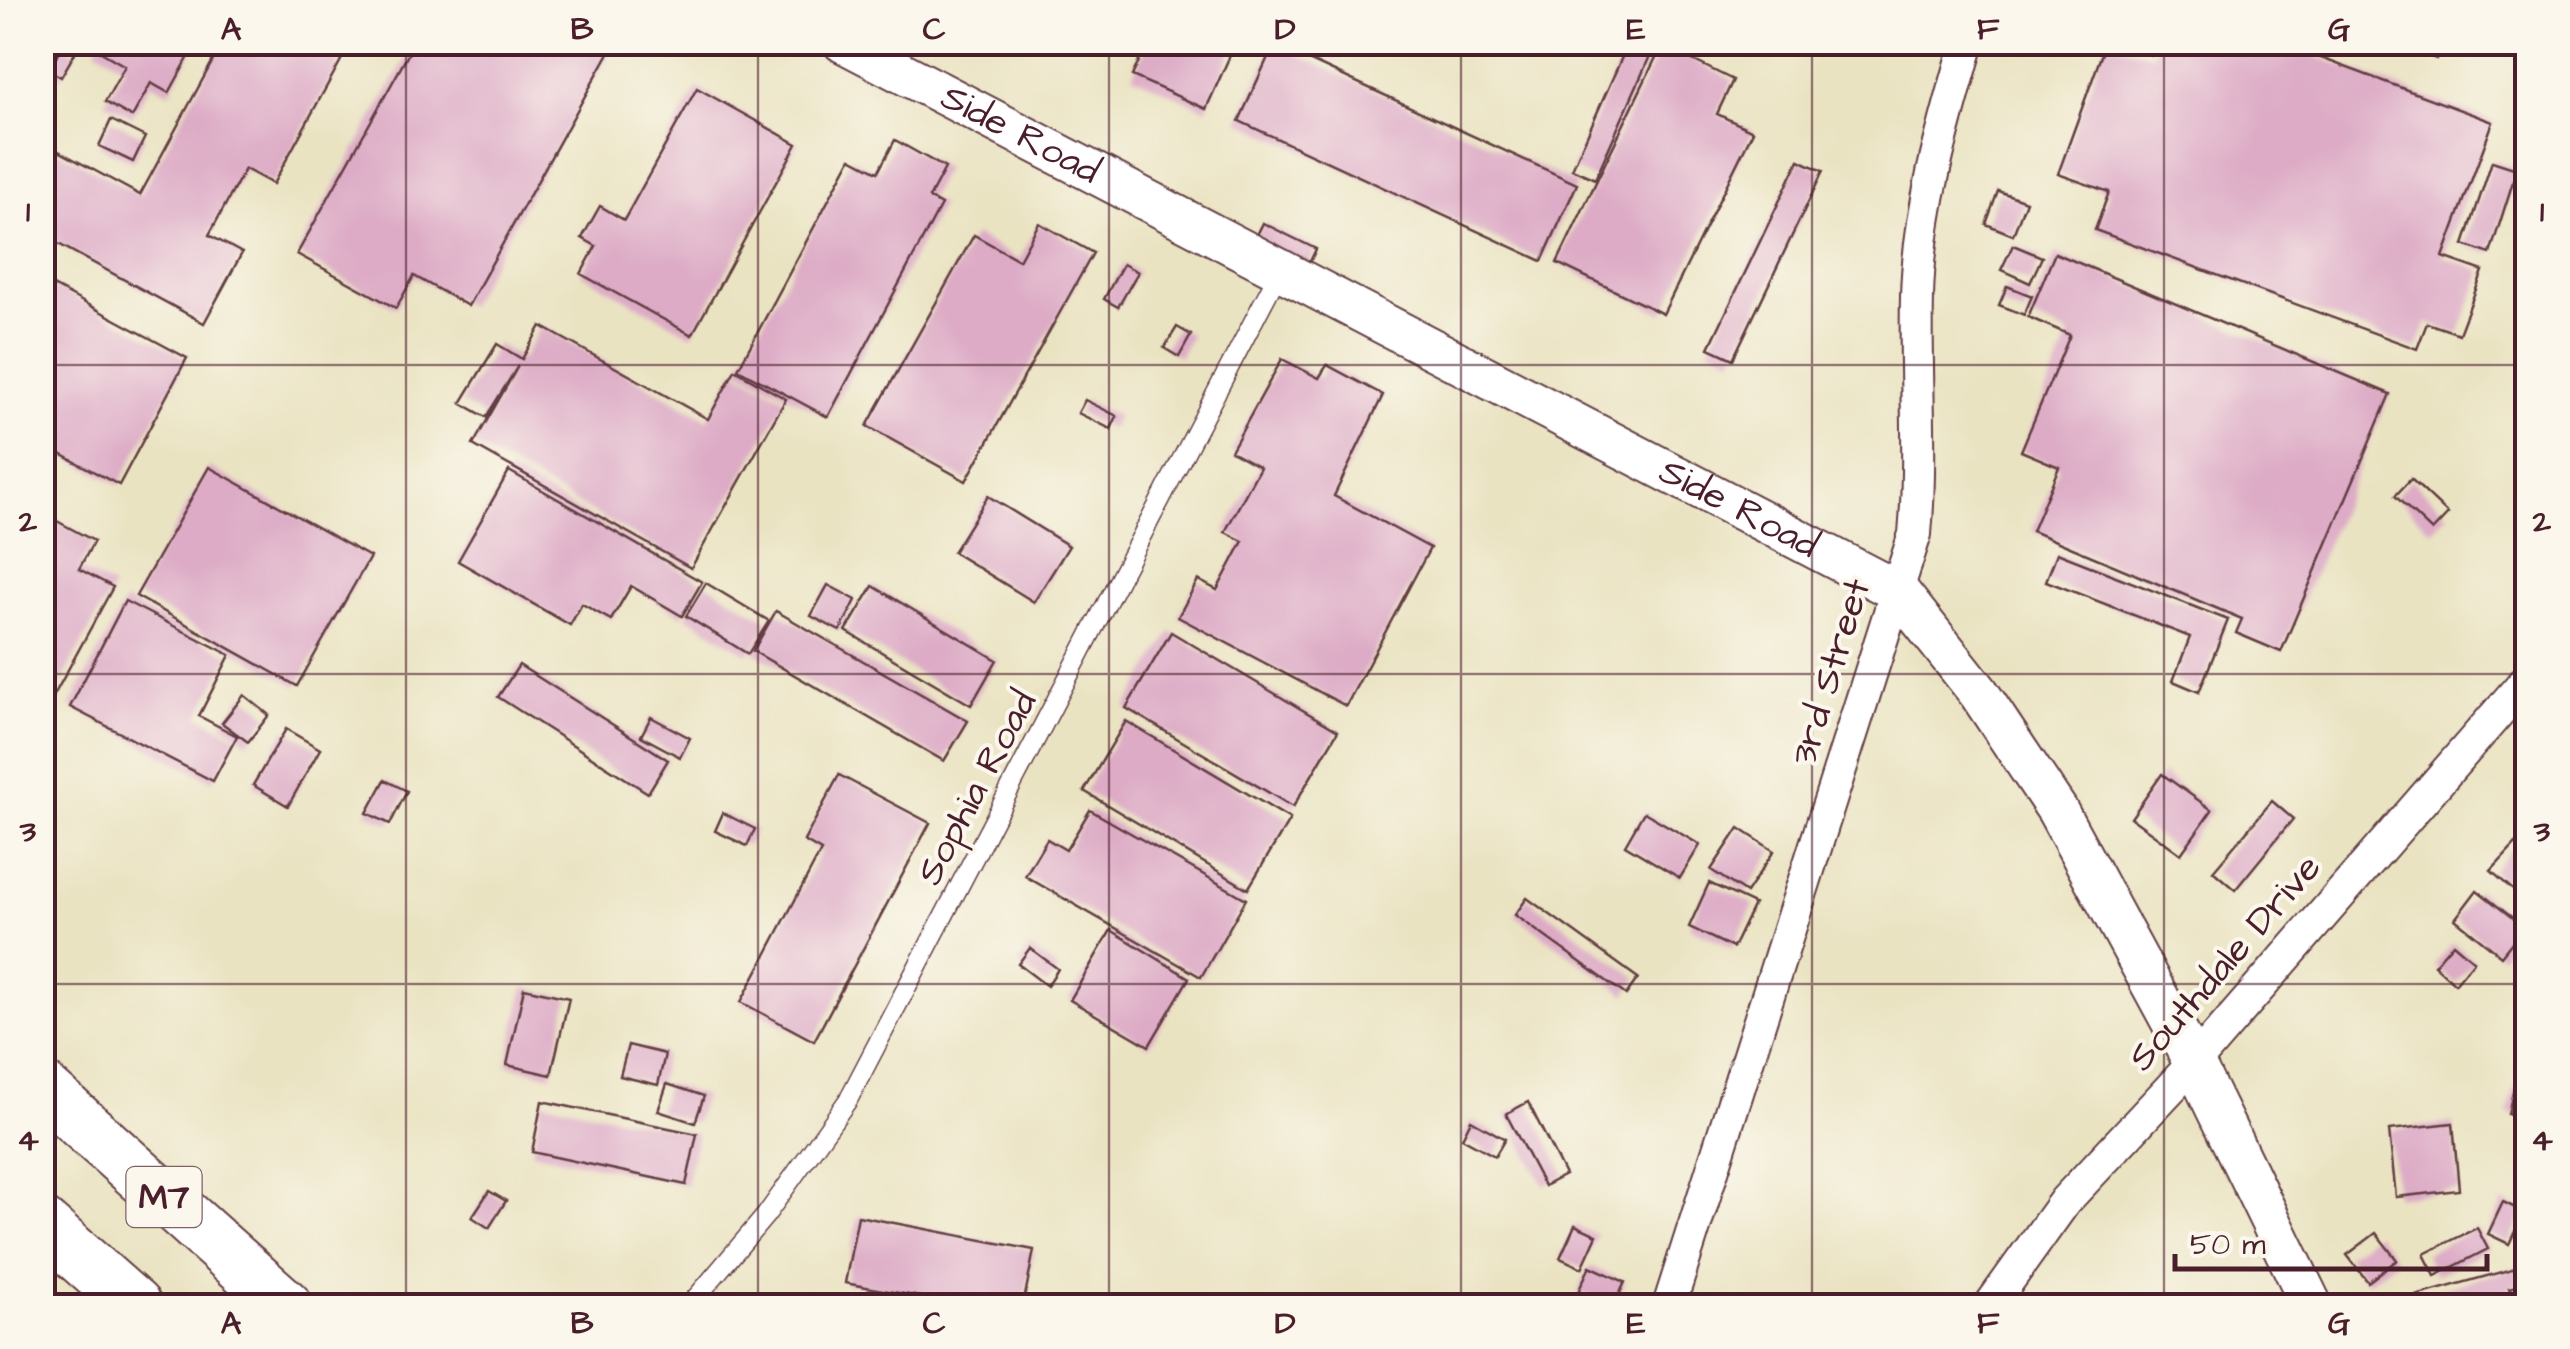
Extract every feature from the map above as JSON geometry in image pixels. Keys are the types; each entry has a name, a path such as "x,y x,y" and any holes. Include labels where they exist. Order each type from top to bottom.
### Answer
{"main road":[{"name":"M7","path":"42,1088 286,1306"},
{"name":"M7","path":"42,1224 135,1306"}],"street":[{"name":"Side Road","path":"843,42 1898,592 1979,693 2057,810 2194,1063 2312,1306"},
{"name":"3rd Street","path":"1669,1306 1915,534 1920,478 1917,294 1924,219 1939,142 1968,42"},
{"name":"Southdale Drive","path":"1990,1306 2065,1202 2194,1063 2528,678"}],"lane":[{"name":"Sophia Road","path":"689,1306 766,1216 848,1100 1069,684 1280,272"}],"building":[{"path":"100,42 197,42 169,93 151,83 132,117 105,102 125,66 96,49"},
{"path":"223,42 351,42 273,184 245,169 209,235 242,253 204,323 42,235 42,142 140,195"},
{"path":"415,42 615,42 468,306 414,276 396,308 297,254"},
{"path":"1148,42 1236,42 1206,109 1132,76"},
{"path":"1298,42 1345,42 1337,60"},
{"path":"2106,42 2152,55 2157,42 2278,42 2493,122 2443,257 2483,271 2459,334 2427,323 2417,349 2095,230 2109,192 2058,174"},
{"path":"2390,42 2442,42 2436,59"},
{"path":"1274,44 1577,184 1542,261 1239,121"},
{"path":"63,45 75,53 61,77 49,70"},
{"path":"1662,45 1733,80 1717,114 1753,131 1663,314 1557,263"},
{"path":"1627,46 1650,56 1595,179 1572,169"},
{"path":"697,88 797,144 692,335 581,274 596,246 582,238 600,206 624,220"},
{"path":"111,120 145,137 133,162 99,146"},
{"path":"895,140 945,168 929,198 941,205 828,417 738,369 851,158 878,172"},
{"path":"1799,160 1823,171 1733,359 1709,348"},
{"path":"2492,161 2517,169 2490,254 2464,245"},
{"path":"1998,191 2026,201 2013,235 1986,224"},
{"path":"1039,223 1093,253 966,481 867,426 974,235 1019,260"},
{"path":"1263,223 1316,249 1307,268 1253,243"},
{"path":"2013,245 2042,257 2030,283 2001,270"},
{"path":"2055,253 2390,394 2281,652 2236,633 2242,619 2032,531 2059,467 2021,451 2070,335 2028,317"},
{"path":"1123,264 1138,272 1118,307 1104,299"},
{"path":"42,280 187,358 119,485 42,444"},
{"path":"2007,286 2032,296 2024,315 1999,305"},
{"path":"541,326 708,419 735,370 786,399 691,568 473,445 518,366 486,417 461,403 497,344 522,359"},
{"path":"1177,327 1191,335 1179,357 1164,348"},
{"path":"1282,359 1319,378 1327,365 1383,395 1334,496 1430,548 1346,706 1178,617 1198,580 1217,590 1243,541 1225,532 1260,467 1231,451"},
{"path":"1085,400 1117,416 1111,429 1078,413"},
{"path":"209,467 370,557 297,686 136,596"},
{"path":"509,471 702,582 682,616 631,586 611,620 582,604 570,625 458,561"},
{"path":"2411,479 2448,514 2432,531 2395,496"},
{"path":"988,496 1069,546 1034,602 953,552"},
{"path":"42,513 94,541 79,569 113,587 52,699 42,693"},
{"path":"2057,553 2228,620 2199,692 2173,681 2190,637 2046,581"},
{"path":"706,583 769,621 748,654 686,616"},
{"path":"828,585 856,600 840,631 811,616"},
{"path":"873,586 997,660 971,705 846,631"},
{"path":"125,601 230,655 199,716 237,736 213,781 70,707"},
{"path":"776,611 968,721 944,761 753,651"},
{"path":"1171,632 1338,731 1293,807 1126,708"},
{"path":"519,665 668,760 648,793 498,697"},
{"path":"244,695 269,715 248,742 222,723"},
{"path":"651,717 690,738 680,757 641,736"},
{"path":"1126,721 1290,819 1248,889 1084,791"},
{"path":"286,729 320,749 288,806 253,785"},
{"path":"2162,774 2212,810 2181,854 2131,818"},
{"path":"839,775 930,823 814,1041 741,1002 821,851 804,841"},
{"path":"385,780 407,791 390,824 367,813"},
{"path":"2272,801 2293,819 2235,890 2213,871"},
{"path":"1090,810 1246,899 1201,977 1025,876 1047,839 1066,850"},
{"path":"1644,812 1700,845 1680,878 1625,845"},
{"path":"723,813 755,829 747,846 715,831"},
{"path":"1739,828 1774,851 1746,893 1711,870"},
{"path":"2528,831 2528,903 2491,871"},
{"path":"1709,883 1754,904 1733,948 1689,927"},
{"path":"2477,890 2524,927 2501,956 2455,919"},
{"path":"1527,898 1638,978 1626,995 1515,915"},
{"path":"1111,930 1189,978 1149,1046 1070,1000"},
{"path":"2453,943 2474,961 2455,984 2434,965"},
{"path":"1030,948 1058,969 1047,986 1018,964"},
{"path":"524,988 569,998 551,1075 507,1065"},
{"path":"628,1045 665,1054 658,1085 620,1076"},
{"path":"667,1084 704,1096 695,1123 658,1111"},
{"path":"2514,1087 2528,1090 2528,1119 2508,1114"},
{"path":"542,1101 697,1134 686,1185 532,1152"},
{"path":"1528,1102 1565,1175 1544,1186 1506,1114"},
{"path":"1471,1120 1505,1139 1495,1156 1462,1138"},
{"path":"2453,1123 2459,1190 2396,1197 2389,1130"},
{"path":"489,1191 506,1201 489,1228 472,1217"},
{"path":"2503,1202 2524,1212 2509,1244 2488,1234"},
{"path":"858,1216 1034,1250 1023,1306 968,1306 845,1283"},
{"path":"1575,1225 1597,1235 1582,1268 1560,1258"},
{"path":"2477,1228 2488,1249 2435,1276 2424,1254"},
{"path":"2376,1233 2397,1260 2368,1282 2347,1255"},
{"path":"1590,1266 1625,1282 1614,1306 1578,1292"},
{"path":"2519,1267 2524,1284 2509,1288 2514,1306 2418,1306 2415,1296"}]}
